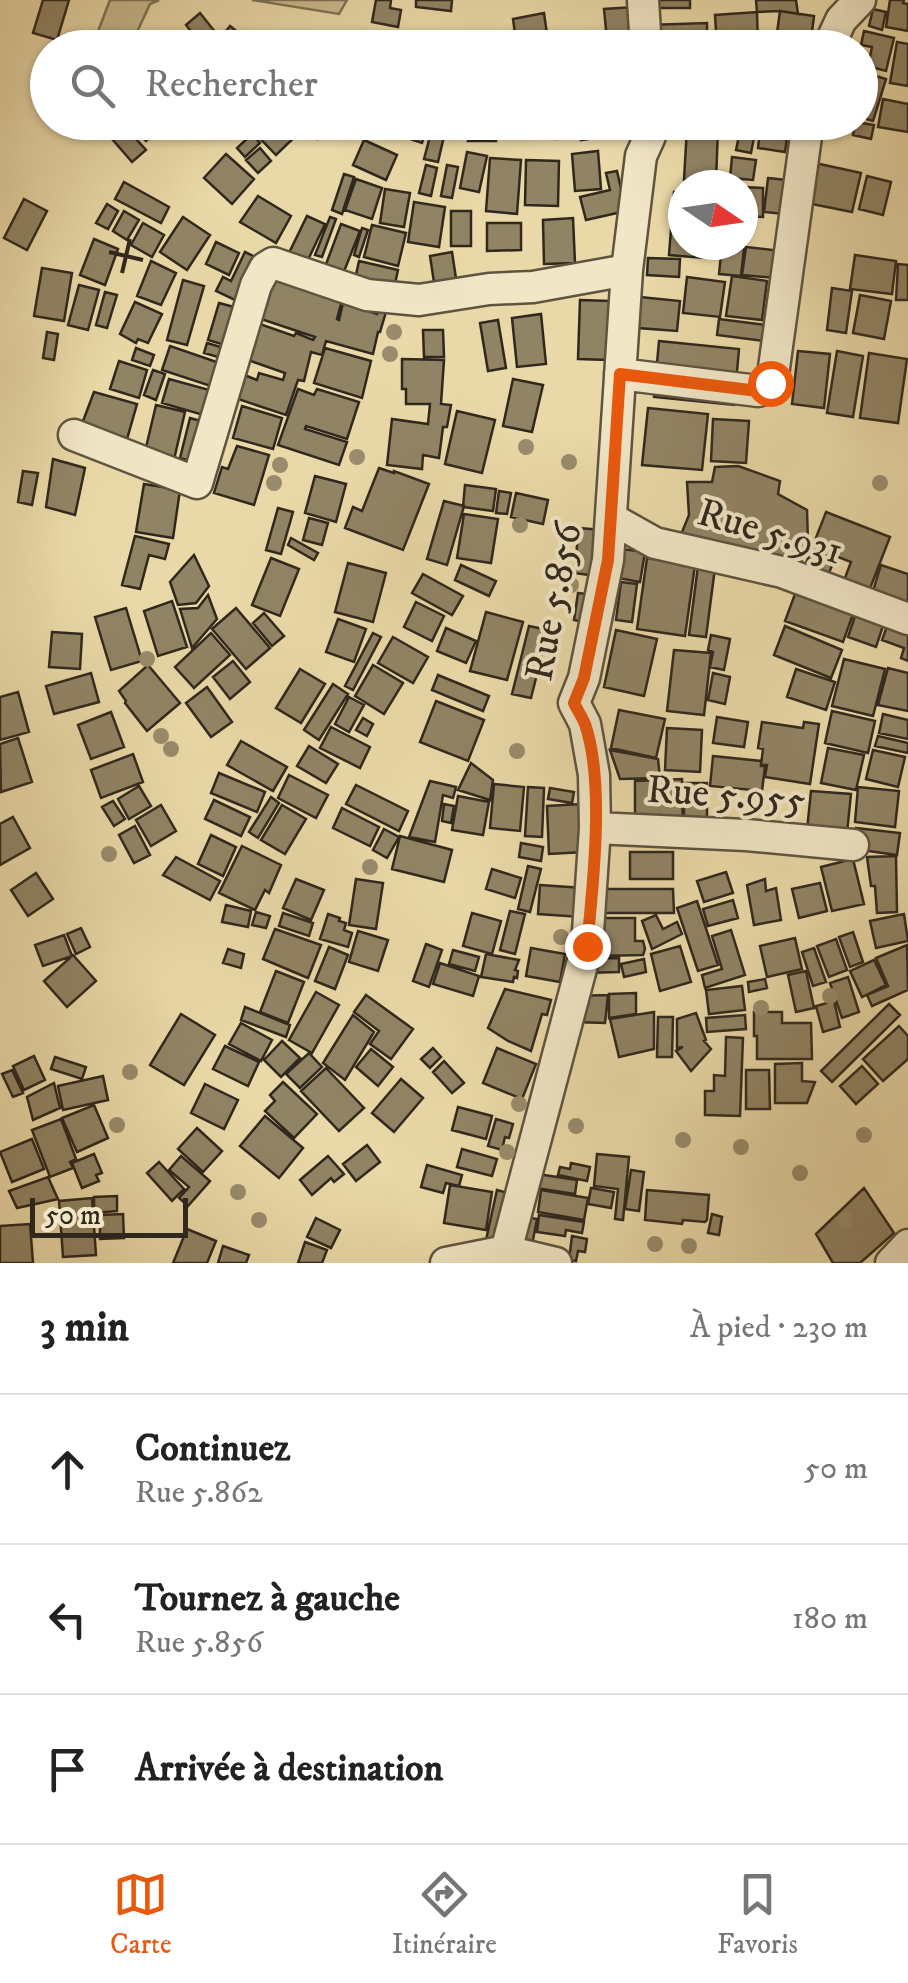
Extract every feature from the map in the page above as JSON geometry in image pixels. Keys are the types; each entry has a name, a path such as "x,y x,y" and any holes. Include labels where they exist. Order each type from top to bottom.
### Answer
{"street":[{"path":"643,0 645,30"},
{"path":"836,30 860,0"},
{"name":"Rue 5.856","path":"502,1257 587,946 595,828 594,775 585,724 574,703 584,678 608,560 628,270 641,156 648,140"},
{"path":"620,374 758,391 770,383 806,140"},
{"path":"74,436 197,483 256,285 265,268 273,263 367,296 420,300 533,288 628,270"},
{"name":"Rue 5.931","path":"612,519 655,543 782,572 908,619"},
{"name":"Rue 5.955","path":"595,828 853,845"},
{"path":"891,1263 908,1245"},
{"path":"446,1263 502,1257 556,1263"}],"shaded area":[{"path":"110,0 159,0 150,4 138,30 99,30"},
{"path":"252,0 347,0 339,14"}],"building":[{"path":"43,0 69,0 60,30 34,30"},
{"path":"376,0 391,0 390,8 401,10 398,27 372,22"},
{"path":"416,0 452,0 451,11 416,7"},
{"path":"647,0 690,0 690,8 648,8"},
{"path":"756,0 796,0 798,14 757,12"},
{"path":"890,0 904,0 908,4 908,31 886,27"},
{"path":"634,7 636,30 606,30 604,9"},
{"path":"873,9 886,12 882,30 869,26"},
{"path":"780,11 814,16 812,30 777,30"},
{"path":"757,12 758,30 716,30 715,15"},
{"path":"200,13 214,30 190,30 186,25"},
{"path":"544,13 546,30 515,30 513,19"},
{"path":"707,23 707,30 649,30 649,25"},
{"path":"878,34 894,38 886,71 878,69"},
{"path":"897,42 908,44 908,86 890,83"},
{"path":"878,77 886,79 878,105"},
{"path":"883,99 908,104 908,132 878,127"},
{"path":"113,140 137,140 146,150 132,162"},
{"path":"246,140 260,143 245,157 237,148"},
{"path":"262,140 292,140 276,155"},
{"path":"364,140 397,155 386,180 353,165"},
{"path":"429,140 443,140 438,162 424,159"},
{"path":"686,140 718,140 716,170 685,170"},
{"path":"738,140 754,140 751,153 736,150"},
{"path":"759,140 787,140 785,152 758,148"},
{"path":"260,148 271,161 258,173 246,160"},
{"path":"598,151 601,189 575,191 572,154"},
{"path":"467,152 487,156 479,192 460,188"},
{"path":"226,154 254,179 232,204 204,178"},
{"path":"732,157 756,160 754,170 731,170"},
{"path":"490,158 521,160 517,214 486,211"},
{"path":"526,160 559,161 558,206 525,205"},
{"path":"815,163 861,173 852,212 807,203"},
{"path":"426,165 437,168 431,196 419,193"},
{"path":"447,165 458,167 452,198 441,196"},
{"path":"617,171 626,211 586,220 580,197 610,190 606,173"},
{"path":"344,174 354,177 342,214 332,210"},
{"path":"867,176 891,182 883,215 859,209"},
{"path":"768,178 798,181 794,215 764,212"},
{"path":"356,179 382,188 372,219 345,210"},
{"path":"124,182 169,207 161,223 115,199"},
{"path":"758,188 763,188 763,217 758,217"},
{"path":"385,189 410,193 404,227 380,223"},
{"path":"258,196 291,216 276,243 240,222"},
{"path":"24,199 47,211 27,250 4,238"},
{"path":"414,202 445,207 439,247 408,242"},
{"path":"107,204 118,211 108,229 96,223"},
{"path":"124,211 139,220 127,240 113,231"},
{"path":"451,211 471,211 471,246 451,246"},
{"path":"307,216 325,224 306,264 288,255"},
{"path":"183,217 210,235 187,270 160,252"},
{"path":"330,217 336,219 322,257 315,255"},
{"path":"573,218 575,263 544,264 543,220"},
{"path":"143,223 164,235 152,257 131,245"},
{"path":"487,223 521,223 521,250 487,251"},
{"path":"341,224 360,231 343,274 325,267"},
{"path":"372,225 406,233 398,266 364,257"},
{"path":"362,228 368,230 359,257 354,255"},
{"path":"94,239 118,249 105,285 80,275"},
{"path":"216,242 239,253 229,275 206,264"},
{"path":"758,248 789,252 786,279 742,275 744,260 758,260"},
{"path":"245,252 274,266 254,309 216,291 223,277 231,281"},
{"path":"452,252 457,285 435,289 430,256"},
{"path":"855,255 896,261 892,294 850,289"},
{"path":"648,258 680,260 679,277 647,275"},
{"path":"720,260 743,260 741,276 719,274"},
{"path":"151,261 176,273 161,305 137,296"},
{"path":"359,261 398,270 391,302 352,293"},
{"path":"898,264 908,265 908,300 896,300"},
{"path":"42,268 72,273 64,321 34,316"},
{"path":"275,272 343,296 339,320 343,303 377,314 378,310 386,312 373,354 326,341 322,355 311,352 304,381 298,380 286,415 235,398 242,374 257,380 259,373 283,380 285,373 248,360 260,324 294,336 296,333 313,340 315,337 258,318"},
{"path":"732,276 767,281 762,320 726,316"},
{"path":"687,277 725,282 720,317 683,313"},
{"path":"183,280 204,286 187,345 167,340"},
{"path":"79,285 99,290 88,330 68,325"},
{"path":"832,288 852,291 846,333 827,330"},
{"path":"105,292 117,295 107,328 96,325"},
{"path":"860,295 891,301 884,339 853,333"},
{"path":"640,297 680,301 677,331 638,328"},
{"path":"580,300 610,301 608,360 578,359"},
{"path":"135,302 162,314 148,343 138,339 136,343 120,334"},
{"path":"219,303 249,311 238,349 208,340"},
{"path":"541,314 546,364 517,367 512,318"},
{"path":"719,319 781,327 779,343 717,335"},
{"path":"498,320 506,368 488,371 480,323"},
{"path":"423,330 443,330 444,357 424,357"},
{"path":"47,332 58,334 54,360 43,358"},
{"path":"659,341 739,349 734,405 654,397"},
{"path":"207,343 238,352 235,362 204,353"},
{"path":"170,346 234,368 226,391 162,370"},
{"path":"136,348 154,355 150,366 132,360"},
{"path":"325,348 371,361 362,398 314,383"},
{"path":"798,351 830,354 824,408 792,404"},
{"path":"837,351 863,356 853,417 827,413"},
{"path":"869,353 907,359 898,423 860,418"},
{"path":"402,359 444,360 441,404 451,405 447,427 443,427 439,458 423,455 422,469 387,465 392,419 428,424 430,404 406,404"},
{"path":"119,361 147,370 139,398 110,389"},
{"path":"153,370 165,374 156,400 144,395"},
{"path":"169,379 224,394 217,419 162,403"},
{"path":"513,379 543,385 532,432 503,426"},
{"path":"298,389 314,395 317,389 359,402 347,439 306,426 305,429 347,442 339,465 278,445"},
{"path":"94,392 137,404 125,446 80,429"},
{"path":"156,405 185,412 173,464 144,456"},
{"path":"242,406 282,418 273,449 233,438"},
{"path":"648,408 708,414 702,470 642,465"},
{"path":"457,411 495,420 482,473 445,464"},
{"path":"190,418 215,425 205,465 180,458"},
{"path":"713,419 749,421 746,463 711,461"},
{"path":"237,446 269,455 254,505 214,493 222,467 228,469"},
{"path":"53,459 85,468 75,515 46,507"},
{"path":"738,466 780,481 778,494 807,510 808,543 800,564 680,537 689,515 687,482 712,482 715,467"},
{"path":"379,468 429,484 403,550 345,528 353,507 362,511"},
{"path":"23,471 38,473 32,505 18,502"},
{"path":"315,476 346,484 336,522 305,513"},
{"path":"144,484 180,490 173,538 136,532"},
{"path":"465,485 496,489 493,511 463,507"},
{"path":"499,491 511,493 507,514 496,513"},
{"path":"516,493 548,500 543,524 511,517"},
{"path":"444,501 464,506 447,565 427,559"},
{"path":"278,508 293,512 281,554 266,550"},
{"path":"826,512 890,537 867,596 842,586 851,562 836,556 826,580 803,571"},
{"path":"464,514 498,519 491,563 457,558"},
{"path":"309,518 328,523 322,545 303,540"},
{"path":"579,528 602,530 597,576 574,573"},
{"path":"135,536 169,544 165,559 149,555 140,589 122,585"},
{"path":"291,538 318,553 314,560 288,545"},
{"path":"622,549 645,552 640,582 618,578"},
{"path":"194,555 209,586 196,603 178,605 170,582"},
{"path":"271,558 299,569 280,616 252,605"},
{"path":"647,558 695,565 685,636 637,629"},
{"path":"348,563 386,573 373,622 335,612"},
{"path":"461,565 496,581 489,596 455,580"},
{"path":"881,565 908,574 908,603 873,591"},
{"path":"698,566 715,568 706,637 689,635"},
{"path":"423,574 463,596 452,615 412,593"},
{"path":"621,582 637,584 632,622 616,620"},
{"path":"578,593 595,595 590,623 574,620"},
{"path":"795,594 853,614 843,642 785,621"},
{"path":"208,595 217,619 192,648 180,609 198,608"},
{"path":"172,601 187,647 158,656 144,611"},
{"path":"416,602 444,616 432,641 404,627"},
{"path":"126,608 142,661 111,670 95,617"},
{"path":"236,608 270,648 246,669 212,629"},
{"path":"857,610 885,620 876,647 848,637"},
{"path":"486,612 523,622 507,680 470,671"},
{"path":"264,613 284,636 272,646 253,623"},
{"path":"890,618 908,627 908,661 901,658 904,648 882,640"},
{"path":"338,619 366,629 354,662 326,652"},
{"path":"529,626 548,630 531,698 512,694"},
{"path":"785,626 842,650 831,678 774,655"},
{"path":"446,628 476,641 466,663 437,651"},
{"path":"616,630 657,639 644,696 604,687"},
{"path":"52,632 82,634 80,669 49,667"},
{"path":"211,633 230,655 194,688 175,667"},
{"path":"373,633 381,637 353,690 345,686"},
{"path":"711,635 730,639 724,670 710,667"},
{"path":"393,637 428,657 413,683 378,663"},
{"path":"674,650 711,653 704,715 667,711"},
{"path":"844,659 885,669 873,716 832,706"},
{"path":"233,661 250,682 230,699 213,677"},
{"path":"148,665 180,703 147,731 119,691"},
{"path":"373,665 403,683 384,714 355,696"},
{"path":"888,668 908,673 908,711 878,705"},
{"path":"300,669 325,684 301,723 276,708"},
{"path":"796,669 835,682 826,710 787,697"},
{"path":"91,673 99,702 54,714 46,686"},
{"path":"713,673 730,677 725,704 708,700"},
{"path":"438,675 489,696 483,711 432,690"},
{"path":"333,684 348,694 319,740 304,730"},
{"path":"207,687 232,722 211,737 186,703"},
{"path":"18,692 29,732 0,740 0,697"},
{"path":"349,697 364,705 349,732 335,724"},
{"path":"436,701 484,720 468,761 420,742"},
{"path":"619,710 665,719 656,758 611,748"},
{"path":"832,711 875,721 868,753 825,743"},
{"path":"111,712 124,747 91,759 78,725"},
{"path":"883,714 908,720 908,739 879,733"},
{"path":"717,717 748,722 744,747 713,743"},
{"path":"363,718 373,724 367,736 356,730"},
{"path":"762,722 803,728 804,722 819,724 810,784 765,777 767,765 761,765 763,749 758,748"},
{"path":"331,727 370,747 360,768 320,748"},
{"path":"667,728 702,730 700,772 665,770"},
{"path":"878,736 908,743 908,753 875,746"},
{"path":"18,738 32,782 1,792 0,744"},
{"path":"241,741 287,767 273,791 227,765"},
{"path":"309,746 338,764 326,783 297,766"},
{"path":"828,748 864,755 856,790 821,783"},
{"path":"610,750 658,759 660,778 620,779"},
{"path":"873,750 905,757 898,787 866,779"},
{"path":"133,754 143,782 101,798 91,770"},
{"path":"713,756 761,761 761,766 765,766 762,791 710,786"},
{"path":"471,763 493,780 490,800 458,790"},
{"path":"219,773 265,792 257,812 211,793"},
{"path":"289,775 328,795 316,818 278,798"},
{"path":"682,779 683,838 659,838 659,815 635,816 635,781"},
{"path":"430,781 456,787 453,798 443,795 435,842 409,837"},
{"path":"684,783 707,783 707,829 684,829"},
{"path":"494,784 524,787 520,831 490,828"},
{"path":"356,785 408,811 399,831 346,804"},
{"path":"139,786 151,806 129,819 118,799"},
{"path":"528,787 544,788 542,837 525,836"},
{"path":"858,787 899,791 895,827 855,822"},
{"path":"550,788 574,792 572,803 548,799"},
{"path":"811,791 851,794 847,833 807,830"},
{"path":"458,796 489,802 483,835 452,830"},
{"path":"271,797 279,803 258,838 249,832"},
{"path":"214,800 250,817 241,836 205,819"},
{"path":"113,801 125,819 114,826 102,807"},
{"path":"444,804 454,806 451,823 442,821"},
{"path":"582,804 584,852 549,854 547,806"},
{"path":"161,805 176,831 151,846 136,820"},
{"path":"282,805 306,819 285,854 261,840"},
{"path":"342,808 379,827 370,846 333,828"},
{"path":"13,817 30,848 0,865 0,824"},
{"path":"135,826 150,855 134,863 119,835"},
{"path":"856,828 900,833 897,855 854,849"},
{"path":"384,829 399,837 387,858 373,850"},
{"path":"211,835 236,847 223,876 198,864"},
{"path":"400,836 452,850 444,882 392,869"},
{"path":"521,843 543,847 541,861 519,857"},
{"path":"242,846 281,865 269,893 265,890 255,910 219,893"},
{"path":"630,852 673,852 673,879 630,879"},
{"path":"896,856 897,912 877,913 867,857"},
{"path":"176,857 220,881 210,900 163,875"},
{"path":"853,859 864,904 832,911 821,867"},
{"path":"528,866 541,869 530,912 518,909"},
{"path":"492,869 521,878 515,898 486,889"},
{"path":"726,872 733,893 704,902 697,881"},
{"path":"36,873 53,899 28,916 11,890"},
{"path":"296,879 324,890 311,920 283,908"},
{"path":"356,879 383,883 376,929 349,925"},
{"path":"765,879 766,891 776,888 781,920 754,925 747,885"},
{"path":"820,883 827,911 799,918 792,889"},
{"path":"540,885 583,888 581,917 538,914"},
{"path":"604,889 673,889 674,913 604,913"},
{"path":"733,900 738,918 708,926 703,909"},
{"path":"697,901 718,965 698,971 677,908"},
{"path":"226,905 251,911 248,927 222,922"},
{"path":"510,911 525,914 515,954 500,950"},
{"path":"256,912 270,916 266,928 252,925"},
{"path":"283,913 313,923 309,936 279,926"},
{"path":"472,913 501,921 492,954 463,946"},
{"path":"328,914 346,923 344,930 352,933 348,947 320,939"},
{"path":"904,914 908,941 876,948 870,921"},
{"path":"656,915 663,929 677,922 682,934 652,949 642,921"},
{"path":"596,918 635,918 635,941 643,941 643,955 596,956"},
{"path":"81,928 90,947 76,954 67,934"},
{"path":"275,929 321,945 308,978 263,959"},
{"path":"731,930 745,975 705,988 702,975 722,969 712,936"},
{"path":"358,931 388,940 378,971 349,962"},
{"path":"853,932 863,962 850,967 839,937"},
{"path":"64,935 72,956 43,966 35,945"},
{"path":"795,938 802,969 767,977 760,946"},
{"path":"836,939 847,970 829,977 817,946"},
{"path":"426,944 442,950 429,987 413,981"},
{"path":"907,945 908,990 872,1006 867,995 888,986 876,958"},
{"path":"680,946 691,982 660,991 651,954"},
{"path":"329,947 348,955 335,989 315,981"},
{"path":"531,948 565,954 560,982 526,976"},
{"path":"814,948 826,982 813,986 802,952"},
{"path":"228,949 244,954 241,968 223,963"},
{"path":"453,950 479,957 475,971 449,964"},
{"path":"486,954 519,960 517,978 513,982 481,977"},
{"path":"73,955 96,981 67,1007 44,981"},
{"path":"619,958 619,972 581,973 581,959"},
{"path":"644,959 646,972 624,977 621,964"},
{"path":"874,960 886,985 862,997 850,971"},
{"path":"440,963 479,976 473,996 433,984"},
{"path":"276,971 304,982 288,1023 260,1012"},
{"path":"806,971 814,1008 796,1012 788,975"},
{"path":"848,977 859,1012 842,1018 830,983"},
{"path":"765,979 767,988 749,992 748,982"},
{"path":"742,986 745,1010 709,1014 706,990"},
{"path":"505,989 551,1000 547,1015 542,1014 531,1051 488,1028"},
{"path":"316,992 339,1005 312,1053 289,1040"},
{"path":"636,993 636,1014 609,1018 609,994"},
{"path":"366,995 413,1029 391,1059 370,1044 379,1031 354,1012"},
{"path":"608,995 605,1023 573,1022 573,996"},
{"path":"834,1001 840,1027 823,1032 816,1006"},
{"path":"889,1004 900,1015 832,1082 821,1071"},
{"path":"245,1007 290,1025 286,1037 241,1020"},
{"path":"654,1012 654,1049 619,1057 610,1019"},
{"path":"754,1012 782,1012 782,1023 811,1023 812,1059 757,1059"},
{"path":"696,1013 704,1041 711,1049 691,1071 676,1051 683,1047 677,1048 677,1019"},
{"path":"181,1014 215,1035 184,1085 150,1065"},
{"path":"353,1015 374,1032 345,1080 323,1063"},
{"path":"745,1015 746,1029 707,1032 706,1018"},
{"path":"658,1017 673,1017 672,1057 657,1057"},
{"path":"241,1023 272,1040 261,1061 229,1044"},
{"path":"899,1026 908,1036 908,1059 883,1081 863,1059"},
{"path":"726,1037 743,1038 740,1116 705,1115 705,1091 714,1091 714,1075 725,1076"},
{"path":"282,1041 300,1058 281,1077 264,1060"},
{"path":"225,1046 259,1062 248,1086 213,1069"},
{"path":"433,1048 441,1057 430,1068 421,1059"},
{"path":"497,1048 536,1064 522,1099 483,1083"},
{"path":"371,1049 393,1067 378,1086 356,1067"},
{"path":"309,1053 322,1067 300,1088 286,1074"},
{"path":"34,1056 45,1080 24,1090 13,1066"},
{"path":"55,1057 86,1067 82,1079 51,1069"},
{"path":"444,1061 464,1083 452,1093 433,1072"},
{"path":"802,1063 802,1081 815,1082 807,1103 775,1103 775,1064"},
{"path":"862,1066 878,1084 856,1104 840,1086"},
{"path":"326,1068 364,1108 339,1131 301,1091"},
{"path":"12,1070 23,1093 13,1097 2,1074"},
{"path":"746,1070 769,1070 770,1109 746,1109"},
{"path":"103,1076 108,1100 63,1110 58,1086"},
{"path":"401,1079 423,1098 394,1132 372,1113"},
{"path":"283,1082 317,1114 294,1138 265,1111 275,1101 270,1095"},
{"path":"54,1083 60,1108 33,1120 27,1097"},
{"path":"205,1084 238,1100 224,1129 191,1113"},
{"path":"94,1105 108,1138 77,1152 62,1118"},
{"path":"458,1107 492,1116 486,1139 452,1130"},
{"path":"265,1116 303,1148 279,1178 240,1146"},
{"path":"61,1119 76,1159 70,1162 73,1168 50,1177 32,1130"},
{"path":"496,1119 513,1124 502,1150 488,1146"},
{"path":"197,1128 222,1151 203,1172 178,1149"},
{"path":"32,1139 44,1169 12,1182 0,1152"},
{"path":"367,1145 380,1162 356,1181 343,1164"},
{"path":"462,1149 497,1159 492,1176 457,1167"},
{"path":"94,1154 102,1173 96,1175 99,1181 82,1188 72,1163"},
{"path":"597,1154 629,1157 623,1220 615,1219 618,1189 594,1186"},
{"path":"181,1156 210,1181 188,1206 179,1198 189,1187 169,1170"},
{"path":"328,1156 344,1174 334,1182 331,1178 312,1195 300,1180"},
{"path":"159,1162 184,1189 172,1201 147,1173"},
{"path":"571,1163 590,1167 587,1181 558,1175 560,1167 570,1169"},
{"path":"427,1165 462,1175 459,1186 446,1183 443,1193 421,1187"},
{"path":"631,1170 644,1172 639,1211 625,1209"},
{"path":"531,1173 577,1180 575,1194 529,1187"},
{"path":"48,1177 58,1199 17,1208 9,1191"},
{"path":"450,1185 492,1192 486,1230 444,1223"},
{"path":"591,1188 614,1192 611,1208 588,1204"},
{"path":"864,1188 894,1233 860,1263 833,1263 816,1234"},
{"path":"497,1190 516,1195 506,1244 486,1240"},
{"path":"541,1190 588,1198 584,1220 538,1212"},
{"path":"647,1190 709,1195 707,1220 683,1220 682,1224 645,1220"},
{"path":"117,1196 117,1211 94,1213 94,1197"},
{"path":"92,1198 96,1255 63,1257 59,1201"},
{"path":"123,1214 124,1238 100,1239 100,1215"},
{"path":"712,1214 722,1217 719,1235 708,1233"},
{"path":"539,1215 584,1222 582,1233 566,1230 565,1236 537,1232"},
{"path":"525,1217 537,1219 532,1245 519,1242"},
{"path":"316,1218 340,1230 331,1248 307,1237"},
{"path":"30,1224 33,1263 0,1263 0,1226"},
{"path":"187,1229 216,1241 207,1263 173,1263"},
{"path":"572,1236 587,1239 585,1252 578,1251 576,1261 569,1260"},
{"path":"305,1242 327,1250 322,1263 298,1263"},
{"path":"223,1246 249,1255 246,1263 218,1263"}],"route":[{"path":"587,946 595,828 594,775 585,724 574,703 584,678 608,560 620,374 758,391 770,383"}]}
